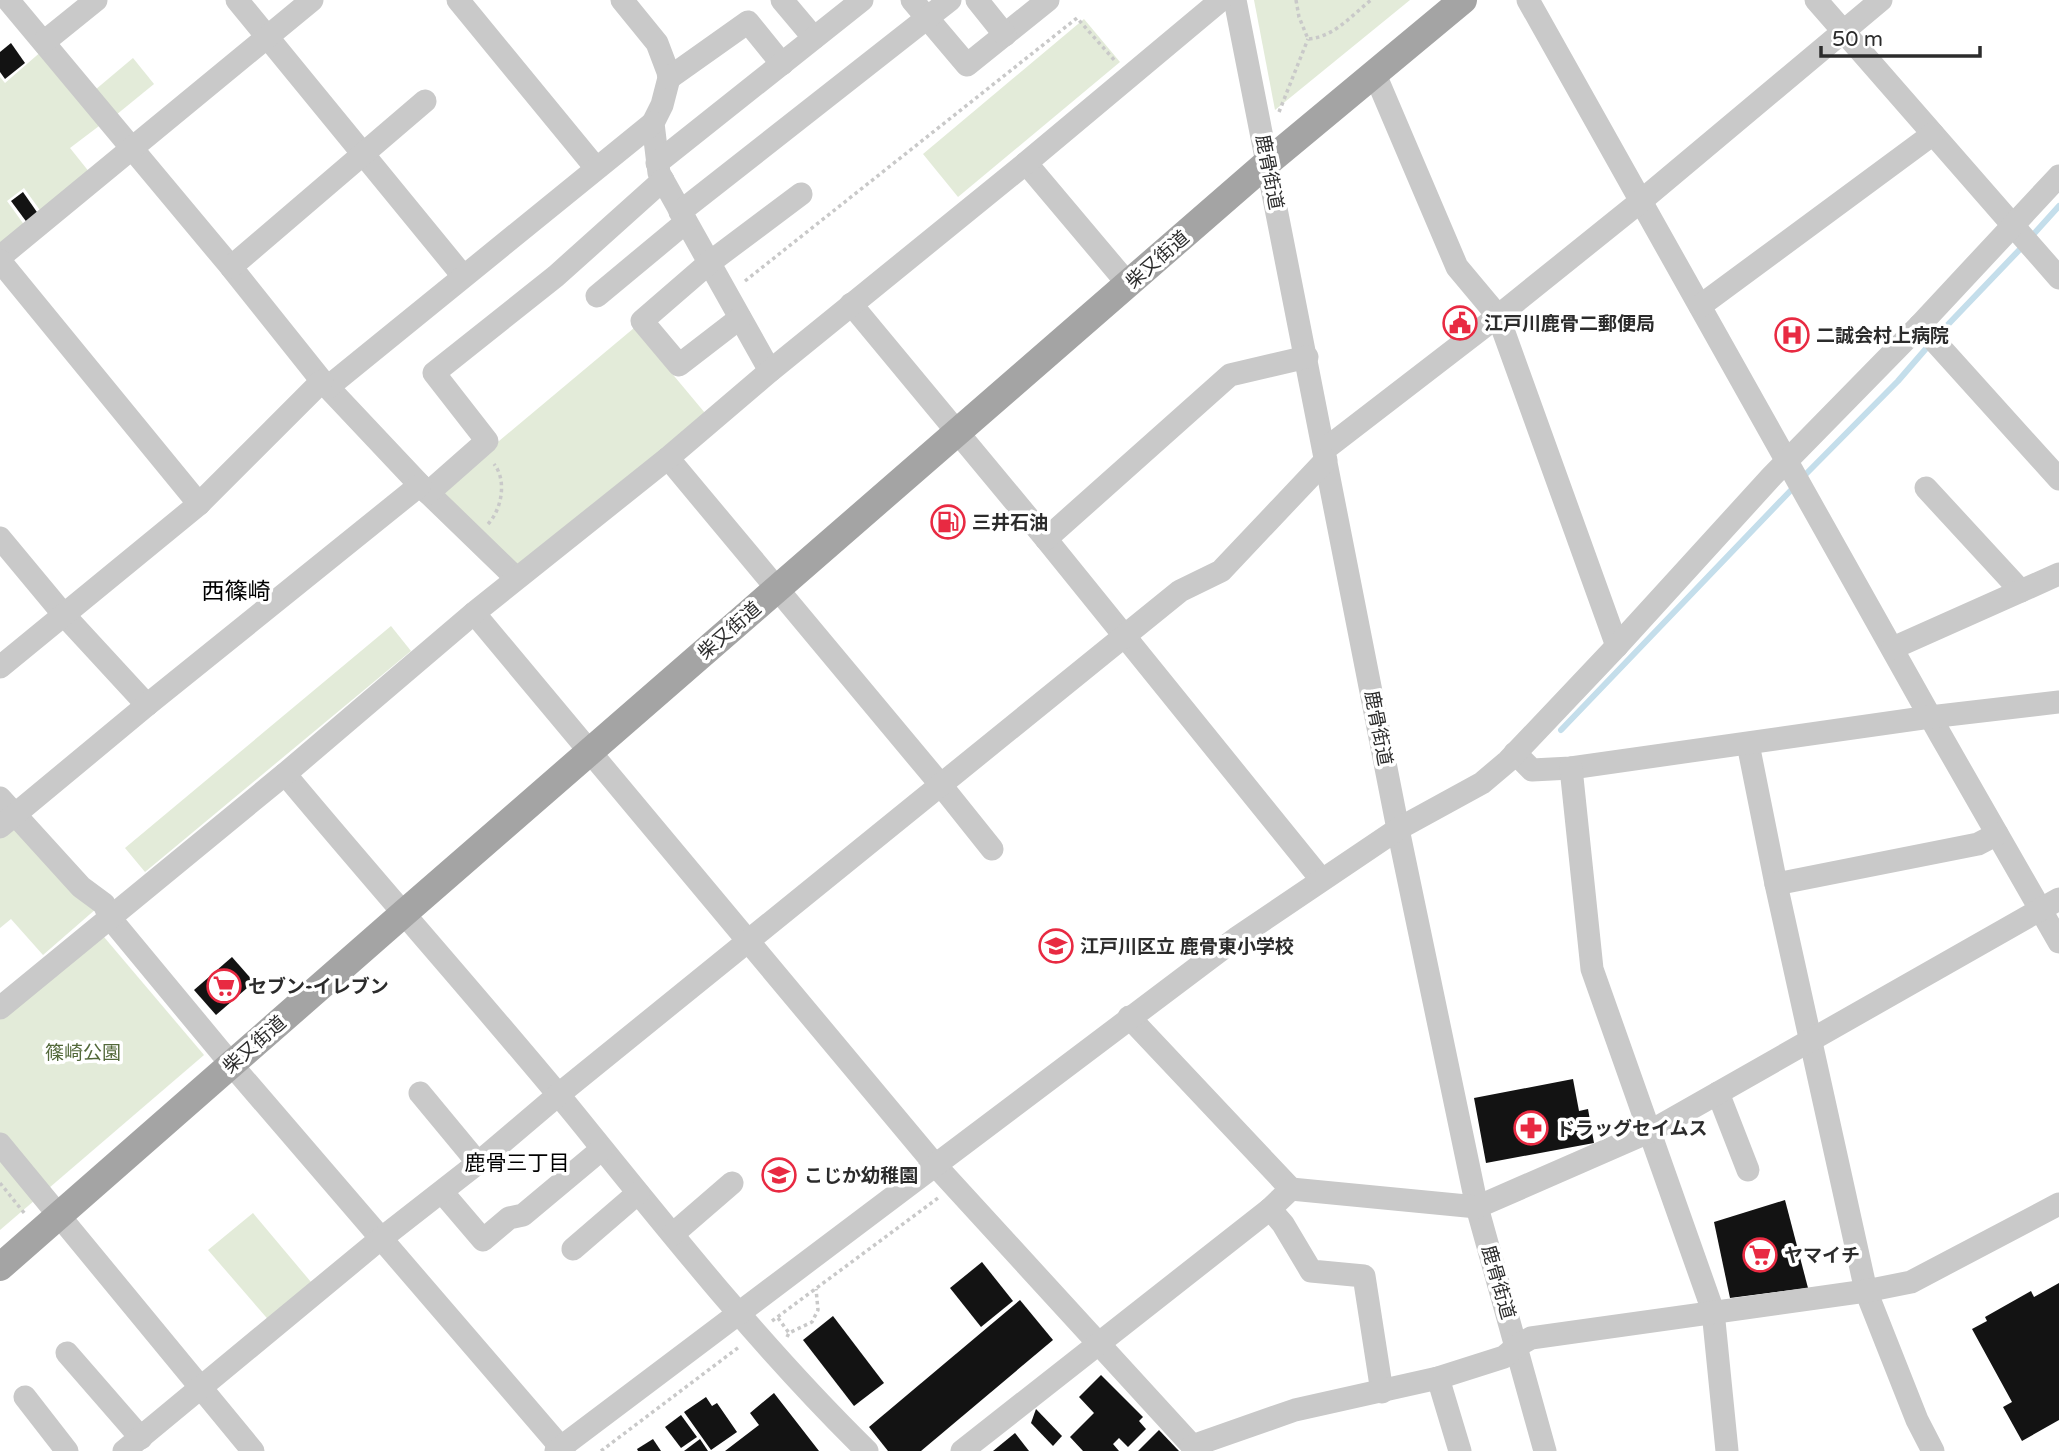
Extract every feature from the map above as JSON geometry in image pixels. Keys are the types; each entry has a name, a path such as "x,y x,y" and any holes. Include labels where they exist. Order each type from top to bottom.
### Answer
{"main road":[{"name":"柴又街道","path":"0,1267 1268,162 1463,0"}],"street":[{"path":"8,0 325,384 424,489 516,579"},
{"path":"44,42 96,0"},
{"path":"237,0 463,276"},
{"path":"199,504 0,259 312,0"},
{"path":"458,0 596,168"},
{"path":"862,0 782,64 660,171 556,276 434,373 487,441 5,813 81,887 104,904 110,918 231,1064 561,1450 738,1313 1238,937 1398,829 1482,783 1515,753 1617,646 1787,462 2059,176"},
{"path":"597,296 919,9 950,0"},
{"path":"977,0 1005,35"},
{"path":"919,9 967,65 1048,0"},
{"path":"0,1008 285,774 474,613 668,458 1222,0"},
{"name":"鹿骨街道","path":"1235,0 1398,829 1477,1207 1545,1451"},
{"path":"1528,0 1997,834 2050,905 2059,942"},
{"path":"1816,0 2059,278"},
{"path":"67,1353 134,1446 382,1238 478,1163 940,784 1180,591 1221,571 1325,455 1641,201 1881,0"},
{"path":"784,1 814,38"},
{"path":"0,667 199,504 325,384 653,123 663,106 669,78 657,43 635,4"},
{"path":"669,78 748,22 782,64"},
{"path":"1374,72 1457,267 1498,316 1617,646"},
{"path":"231,267 425,101"},
{"path":"653,123 660,171 769,372"},
{"path":"1700,306 1933,134"},
{"path":"1026,163 1128,284"},
{"path":"740,318 679,365 642,321 709,263 800,194"},
{"path":"851,304 1046,539 1321,880"},
{"path":"1920,325 2059,479"},
{"path":"1046,539 1230,375 1307,357"},
{"path":"668,458 992,849"},
{"path":"1926,488 2021,591"},
{"path":"0,538 64,615 147,705"},
{"path":"1893,648 2059,573"},
{"path":"474,613 746,942 953,1186 1194,1449 1295,1410 1438,1378 1504,1357 1531,1338 1866,1291 1911,1282 2059,1204"},
{"path":"1515,753 1532,771 1571,768 1930,717 2059,702"},
{"path":"1748,744 1776,884 1866,1291 1917,1420 1933,1451"},
{"path":"1571,768 1592,969 1713,1311 1727,1451"},
{"path":"285,774 558,1095 756,1334 824,1409 867,1451"},
{"path":"1776,884 1978,844 1997,834"},
{"path":"1129,1017 1291,1189 1477,1207 1651,1130 2050,905"},
{"path":"420,1093 478,1163"},
{"path":"1718,1093 1748,1170"},
{"path":"0,1144 253,1451"},
{"path":"442,1192 483,1240 509,1218 523,1215 602,1149"},
{"path":"673,1234 732,1183"},
{"path":"962,1451 1270,1209 1291,1189"},
{"path":"573,1249 638,1193"},
{"path":"1270,1209 1283,1224 1311,1271 1364,1276 1382,1392"},
{"path":"1438,1378 1460,1451"},
{"path":"25,1397 67,1451"}],"path":[{"path":"1277,117 1308,39 1299,17 1296,0"},
{"path":"1308,39 1322,38 1335,30 1371,0"},
{"path":"727,295 1077,18 1120,66"},
{"path":"474,538 492,521 501,495 501,472 481,446"},
{"path":"0,1183 29,1218"},
{"path":"601,1451 953,1186"},
{"path":"786,1338 789,1333 812,1322 818,1310 816,1289"},
{"path":"777,1317 789,1333"}],"green space":[{"path":"1254,0 1410,0 1275,110"},
{"path":"1084,19 1120,62 958,197 923,154"},
{"path":"43,50 103,123 70,148 90,173 42,213 24,188 7,201 25,226 0,247 0,77 5,83"},
{"path":"133,58 154,84 116,115 95,90"},
{"path":"634,328 705,413 513,575 437,493"},
{"path":"391,626 411,651 145,872 125,848"},
{"path":"14,825 97,908 43,955 11,919 0,928 0,836"},
{"name":"篠崎公園","path":"104,937 204,1055 0,1230 0,1015"},
{"path":"253,1213 316,1288 272,1324 208,1250"}],"building":[{"path":"11,43 25,63 5,79 0,72 0,52"},
{"path":"23,192 39,215 28,224 11,201"},
{"path":"232,957 254,982 216,1015 194,990"},
{"path":"1573,1079 1579,1111 1588,1109 1594,1143 1486,1163 1474,1098"},
{"name":"ヤマイチ","path":"1785,1200 1808,1288 1730,1298 1714,1222"},
{"path":"982,1262 1013,1301 981,1327 950,1288"},
{"path":"2059,1283 2059,1420 2022,1441 2003,1407 2012,1402 1972,1329 1987,1321 1985,1317 2031,1291 2034,1297"},
{"path":"1020,1300 1053,1340 921,1451 888,1451 869,1427"},
{"path":"833,1316 884,1383 854,1406 803,1340"},
{"path":"1101,1375 1143,1417 1139,1421 1146,1429 1128,1447 1119,1438 1113,1444 1119,1451 1083,1451 1070,1437 1094,1413 1079,1397"},
{"path":"774,1393 819,1451 725,1451 759,1425 750,1413"},
{"path":"706,1397 712,1406 717,1403 737,1432 711,1450 684,1412"},
{"path":"1036,1409 1062,1436 1053,1446 1031,1423"},
{"path":"681,1415 697,1437 681,1448 665,1427"},
{"path":"1159,1430 1179,1451 1138,1451"},
{"path":"1015,1433 1029,1451 993,1451"},
{"path":"653,1439 661,1451 638,1451 637,1449"},
{"path":"700,1439 708,1451 684,1451"}],"waterway":[{"path":"2031,237 2059,206"},
{"path":"1937,336 2024,245"},
{"path":"1802,478 1898,381 1930,344"},
{"path":"1561,730 1795,486"}],"place":[{"name":"江戸川鹿骨二郵便局","path":"1460,323"},
{"name":"二誠会村上病院","path":"1792,335"},
{"name":"三井石油","path":"948,522"},
{"name":"江戸川区立 鹿骨東小学校","path":"1056,946"},
{"name":"セブン-イレブン","path":"224,986"},
{"name":"ドラッグセイムス","path":"1531,1128"},
{"name":"こじか幼稚園","path":"779,1175"},
{"name":"ヤマイチ","path":"1760,1255"}],"district":[{"name":"西篠崎","path":"236,591"},
{"name":"鹿骨三丁目","path":"517,1163"}]}
